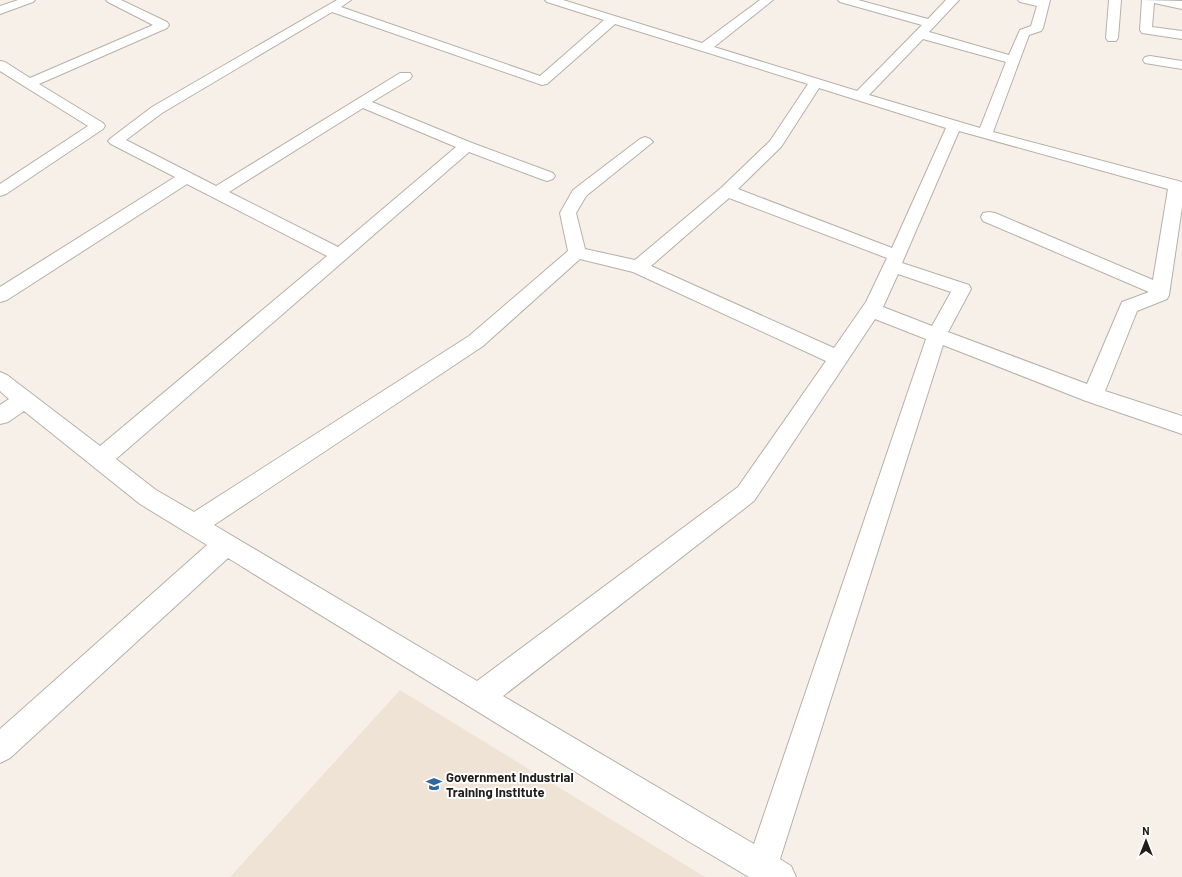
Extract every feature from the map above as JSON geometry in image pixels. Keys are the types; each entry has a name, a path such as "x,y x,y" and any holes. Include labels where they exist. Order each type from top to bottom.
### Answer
{"street":[{"path":"0,10 29,0"},
{"path":"29,83 163,25 112,0"},
{"path":"340,255 116,141 157,110 345,0"},
{"path":"551,0 954,125 1179,187 1160,295 1129,307 1093,394"},
{"path":"705,47 767,0"},
{"path":"844,0 930,23"},
{"path":"860,96 953,0"},
{"path":"985,134 1024,34 1037,28 1043,2 1024,0"},
{"path":"1112,38 1115,0"},
{"path":"1148,0 1146,30 1182,36"},
{"path":"1157,0 1182,5"},
{"path":"331,8 542,81 613,19"},
{"path":"920,34 1014,60"},
{"path":"1150,60 1182,65"},
{"path":"0,65 98,126 0,191"},
{"path":"217,192 405,76"},
{"path":"638,267 727,191 776,144 816,82"},
{"path":"362,103 467,146 547,176"},
{"path":"479,697 746,494 871,310 954,125"},
{"path":"577,253 568,213 579,193 644,142"},
{"path":"100,459 467,146"},
{"path":"0,296 186,177"},
{"path":"0,380 148,497 771,872 937,335 962,289 727,191"},
{"path":"989,217 1161,290"},
{"path":"577,253 638,267 838,358"},
{"path":"194,525 476,340 577,253"},
{"path":"871,310 1093,394 1182,425"},
{"path":"0,416 25,400"},
{"path":"0,748 226,544"}],"shaded area":[{"name":"Government Industrial Training Institute","path":"400,690 705,877 230,877"}],"place":[{"name":"Government Industrial Training Institute","path":"434,784"}]}
